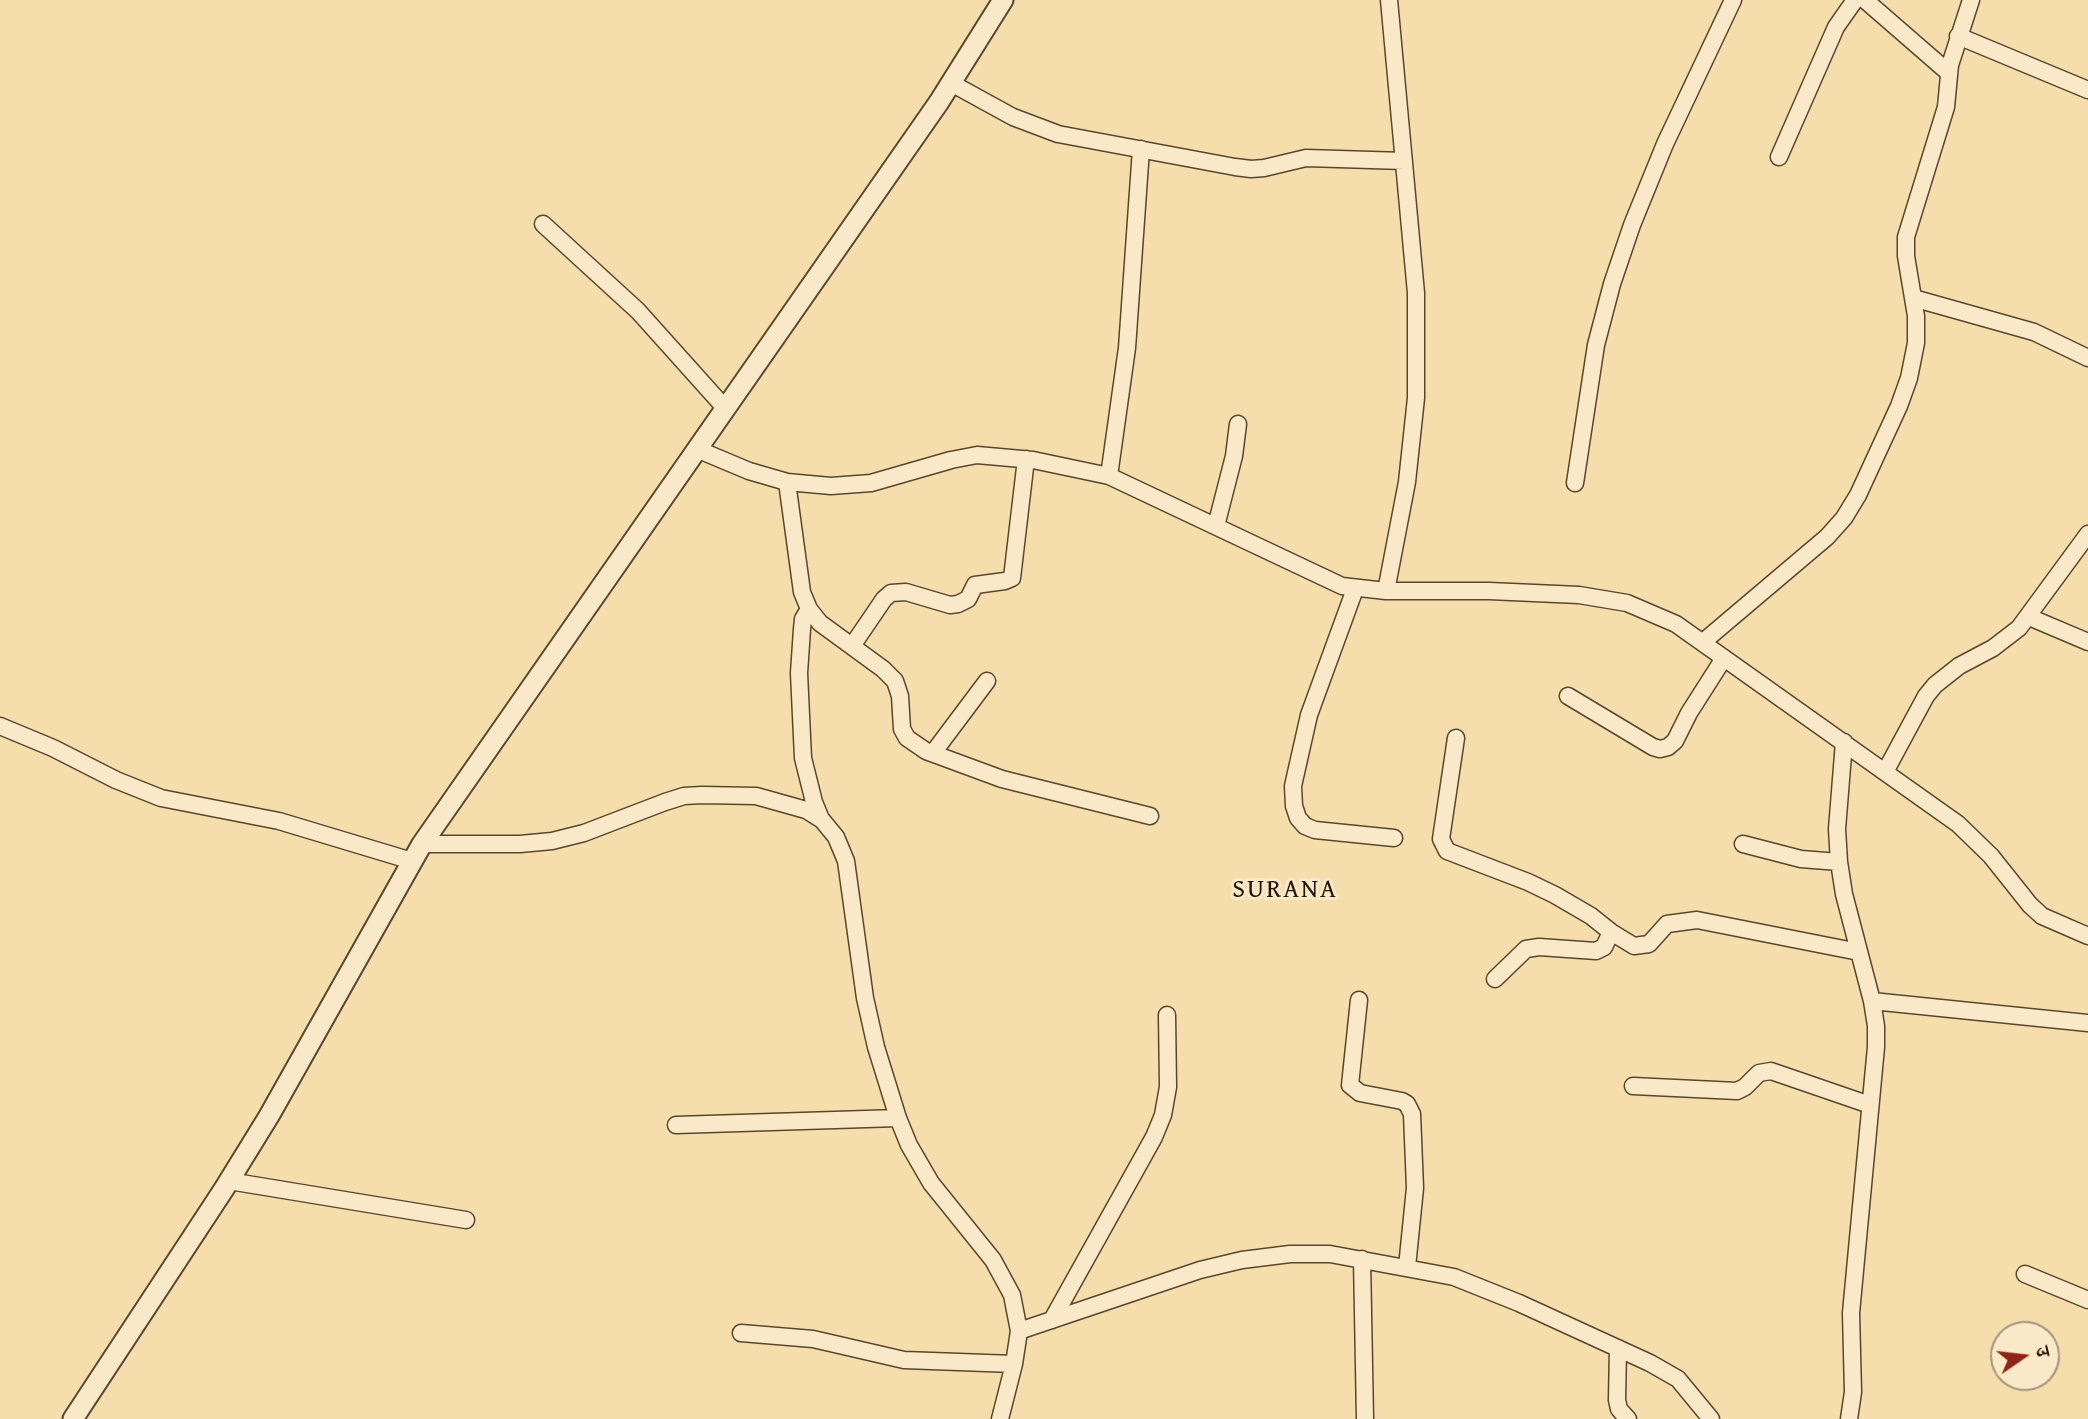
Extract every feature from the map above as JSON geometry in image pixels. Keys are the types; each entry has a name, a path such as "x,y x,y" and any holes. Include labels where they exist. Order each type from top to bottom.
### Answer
{"street":[{"path":"73,1419 269,1116 417,853 699,450 725,408 951,83 1003,0"},
{"path":"1387,591 1407,482 1416,398 1416,293 1389,0"},
{"path":"1575,483 1596,345 1612,284 1632,225 1665,144 1733,0"},
{"path":"1779,157 1836,27 1855,0"},
{"path":"1865,0 1949,73"},
{"path":"1703,642 1827,537 1844,517 1858,495 1899,406 1909,378 1916,343 1906,237 1946,107 1949,73 1971,0"},
{"path":"1958,36 2088,90"},
{"path":"951,83 1029,125 1058,134 1251,169 1306,158 1404,161"},
{"path":"1109,476 1127,348 1141,149"},
{"path":"543,224 638,311 725,408"},
{"path":"1913,298 2034,332 2088,358"},
{"path":"1216,526 1234,456 1238,424"},
{"path":"699,450 748,471 787,482 831,485 872,483 977,455 1026,459 1109,476 1342,586 1387,591 1489,591 1601,598 1627,603 1676,624 1885,772 1968,833 2042,916 2088,936"},
{"path":"852,646 891,593 906,592 950,605 968,599 975,584 1012,578 1026,459"},
{"path":"787,482 802,592 809,609 820,623 883,669 895,681 900,696 902,729 907,738 933,754 1002,779 1150,816"},
{"path":"1885,772 1926,696 1935,685 1959,666 1993,648 2029,617 2088,534"},
{"path":"1355,589 1309,715 1293,786 1294,806 1298,818 1305,826 1315,830 1394,838"},
{"path":"809,609 803,619 799,673 803,758 814,802 822,820"},
{"path":"2029,617 2088,642"},
{"path":"1568,696 1660,749 1675,741 1689,713 1724,658"},
{"path":"933,754 987,681"},
{"path":"0,726 160,798 279,821 417,853 552,841 584,833 684,796 702,794 756,796 806,810 822,820 836,836 846,862 865,998 876,1047 898,1118 909,1145 932,1184 1004,1276 1012,1294 1018,1331 1014,1364 1000,1419"},
{"path":"1456,738 1442,824 1442,846 1447,851 1555,895 1634,946 1645,946 1667,924 1697,920 1859,952"},
{"path":"1844,743 1837,829 1839,862 1876,1026 1851,1313 1853,1392 1849,1419"},
{"path":"1743,844 1801,859 1839,862"},
{"path":"1495,979 1526,949 1539,947 1596,951 1604,947 1611,932"},
{"path":"1359,1000 1350,1085 1360,1093 1402,1101 1407,1104 1412,1114 1415,1188 1408,1267"},
{"path":"1872,1001 2088,1023"},
{"path":"1052,1320 1154,1137 1163,1115 1168,1087 1167,1015"},
{"path":"1633,1086 1737,1091 1759,1073 1771,1071 1870,1105"},
{"path":"676,1125 898,1118"},
{"path":"229,1181 466,1220"},
{"path":"1018,1331 1200,1270 1242,1260 1290,1254 1330,1254 1454,1277 1491,1291 1650,1363 1678,1380 1711,1419"},
{"path":"1362,1259 1365,1419"},
{"path":"2025,1274 2088,1300"},
{"path":"741,1333 813,1339 904,1360 1014,1364"},
{"path":"1618,1348 1617,1400 1619,1409 1629,1419"}],"district":[{"name":"SURANA","path":"1285,890"}]}
